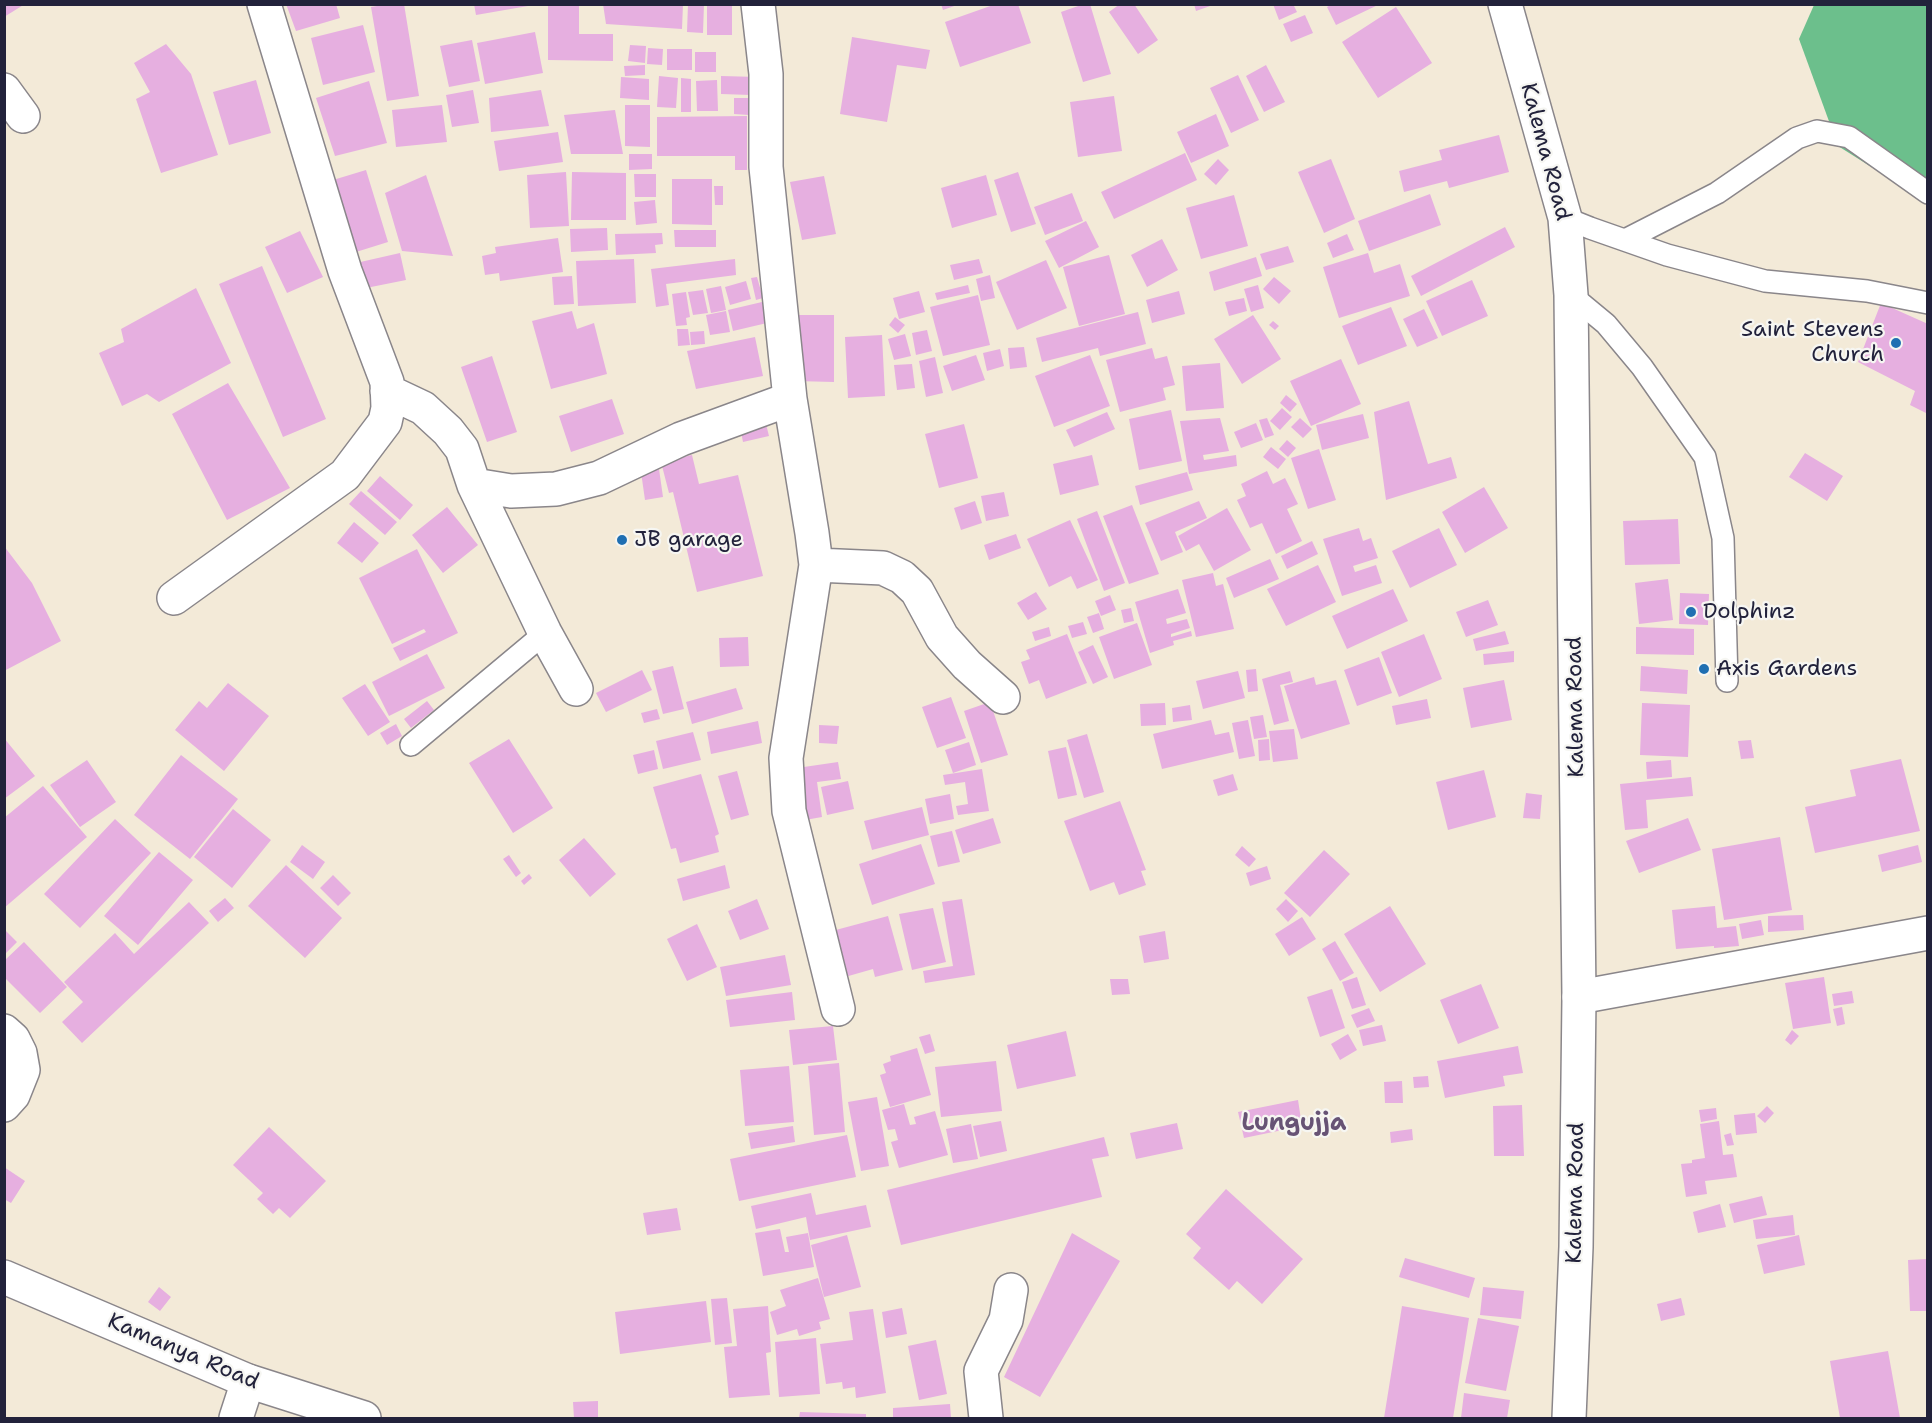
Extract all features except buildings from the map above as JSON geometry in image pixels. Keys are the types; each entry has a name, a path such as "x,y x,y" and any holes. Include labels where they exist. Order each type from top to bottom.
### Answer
{"street":[{"path":"174,598 345,475 385,422 388,408 387,382 345,271 264,4"},
{"path":"758,4 766,74 766,167 790,399 816,566 786,758 789,811 838,1009"},
{"name":"Kalema Road","path":"1505,4 1566,218 1571,295 1579,998 1576,1247 1569,1419"},
{"path":"387,391 423,408 448,431 462,449 474,485 544,633 576,689"},
{"path":"474,485 511,491 556,489 599,478 681,439 790,399"},
{"path":"816,566 883,568 902,577 917,591 942,636 967,665 1003,697"},
{"path":"1579,998 1928,933"},
{"path":"4,1031 13,1039 20,1053 23,1071 13,1095 4,1105"},
{"name":"Kamanya Road","path":"4,1277 248,1381 364,1419"},
{"path":"986,1419 981,1371 1006,1320 1011,1290"},
{"path":"236,1419 248,1381"}],"lane":[{"path":"1626,240 1717,193 1797,138 1817,131 1849,137 1928,193"},
{"path":"1566,218 1667,255 1765,281 1867,291 1928,303"},
{"path":"1571,295 1606,324 1642,367 1705,457 1723,538 1727,681"},
{"path":"411,745 544,633"}],"green space":[{"path":"1814,5 1927,5 1927,202 1838,146 1799,39"}],"place":[{"name":"Saint Stevens Church","path":"1896,343"},
{"name":"JB garage","path":"622,540"},
{"name":"Dolphinz","path":"1691,612"},
{"name":"Axis Gardens","path":"1704,669"}],"district":[{"name":"Lungujja","path":"1294,1124"}]}
